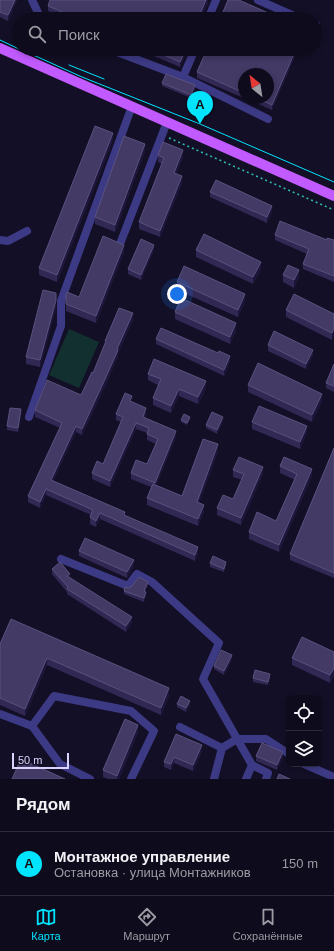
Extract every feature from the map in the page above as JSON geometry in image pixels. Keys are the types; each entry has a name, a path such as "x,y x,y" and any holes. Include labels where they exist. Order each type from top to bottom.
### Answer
{"main road":[{"path":"0,48 12,53"},
{"path":"18,56 334,196"}],"lane":[{"path":"32,0 38,12"},
{"path":"211,12 216,0"},
{"path":"258,0 285,12"},
{"path":"128,56 183,77 268,119"},
{"path":"183,77 192,56"},
{"path":"29,417 61,326 61,300 132,106"},
{"path":"120,244 167,122"},
{"path":"0,240 8,241 27,231"},
{"path":"61,559 128,586 137,574 152,582 219,643 203,679 252,765 268,773 266,779"},
{"path":"32,726 54,696 132,711 154,731 131,779"},
{"path":"0,714 32,726 60,764 90,779"},
{"path":"180,727 222,748"},
{"path":"214,779 222,748 237,739 266,738 286,752"},
{"path":"246,779 252,765"},
{"path":"311,767 334,777"}],"path":[{"path":"162,135 334,210"}],"green space":[{"path":"69,329 99,342 79,388 49,375"}],"building":[{"path":"0,0 15,0 8,15 0,12"},
{"path":"50,0 206,0 201,12 62,12 48,6"},
{"path":"228,0 239,0 266,12 223,12"},
{"path":"166,56 183,56 180,62"},
{"path":"204,56 293,56 274,100 274,68 238,68 238,90 197,72"},
{"path":"166,74 195,85 191,95 162,83"},
{"path":"95,126 113,133 57,275 39,268"},
{"path":"124,136 145,144 115,225 95,217"},
{"path":"163,142 183,150 174,173 182,176 160,231 139,222 164,158 158,155"},
{"path":"216,180 272,206 267,217 210,192"},
{"path":"280,221 327,240 327,238 334,240 334,276 303,264 309,249 275,235"},
{"path":"204,234 261,262 253,277 196,250"},
{"path":"103,236 124,245 96,316 66,304 66,295 67,292 79,297"},
{"path":"141,239 154,245 141,275 128,269"},
{"path":"288,265 299,270 294,280 283,275"},
{"path":"184,266 245,294 238,310 177,282"},
{"path":"43,290 56,293 56,300 40,360 26,357"},
{"path":"294,294 334,314 334,328 332,333 286,310"},
{"path":"181,298 236,323 230,337 175,312"},
{"path":"119,308 133,313 82,429 76,426 51,480 125,512 124,515 198,547 195,555 100,513 96,521 90,517 93,510 46,489 40,502 28,496 62,423 35,410 47,380 81,395 92,372 93,373"},
{"path":"161,328 218,353 219,351 230,356 224,370 156,339"},
{"path":"274,331 313,350 306,364 268,345"},
{"path":"154,359 206,381 198,397 179,389 171,406 153,398 161,379 148,374"},
{"path":"258,363 322,394 312,415 248,385"},
{"path":"334,364 334,386 326,383"},
{"path":"125,393 132,396 130,401 146,408 143,417 176,431 155,483 131,473 136,460 147,464 158,439 147,434 149,428 136,423 110,481 92,473 97,461 103,464 123,417 116,414"},
{"path":"259,406 307,426 300,442 252,422"},
{"path":"10,408 21,409 18,428 7,426"},
{"path":"212,412 223,417 217,430 206,425"},
{"path":"184,414 190,417 187,423 181,420"},
{"path":"203,439 218,444 197,502 204,505 198,519 147,498 153,484 182,496"},
{"path":"334,448 334,573 290,554"},
{"path":"239,457 263,467 241,518 217,508 223,495 233,499 244,474 233,470"},
{"path":"284,457 312,469 279,545 249,532 257,512 276,521 297,474 280,466"},
{"path":"85,538 134,560 127,572 79,551"},
{"path":"213,556 226,562 224,569 210,563"},
{"path":"60,562 70,574 67,576 132,617 126,626 67,589 68,587 52,569"},
{"path":"139,577 148,582 144,591 146,592 144,598 124,591 125,587 129,588 132,586"},
{"path":"11,619 169,688 161,708 47,658 25,709 0,698 0,644"},
{"path":"302,637 334,652 334,668 330,675 292,658"},
{"path":"221,650 232,655 224,671 214,666"},
{"path":"255,670 270,674 268,682 253,678"},
{"path":"181,696 190,701 186,708 177,704"},
{"path":"125,719 138,725 117,776 103,770"},
{"path":"176,734 202,745 193,765 174,757 171,764 164,762"},
{"path":"262,743 283,752 277,765 256,756"},
{"path":"21,759 65,779 12,779"},
{"path":"279,774 290,779 277,779"}],"tram line":[{"path":"0,40 12,46"},
{"path":"36,56 82,77 200,124 334,182"},
{"path":"69,65 104,79"}],"place":[{"name":"Монтажное управление","path":"200,124"}]}
